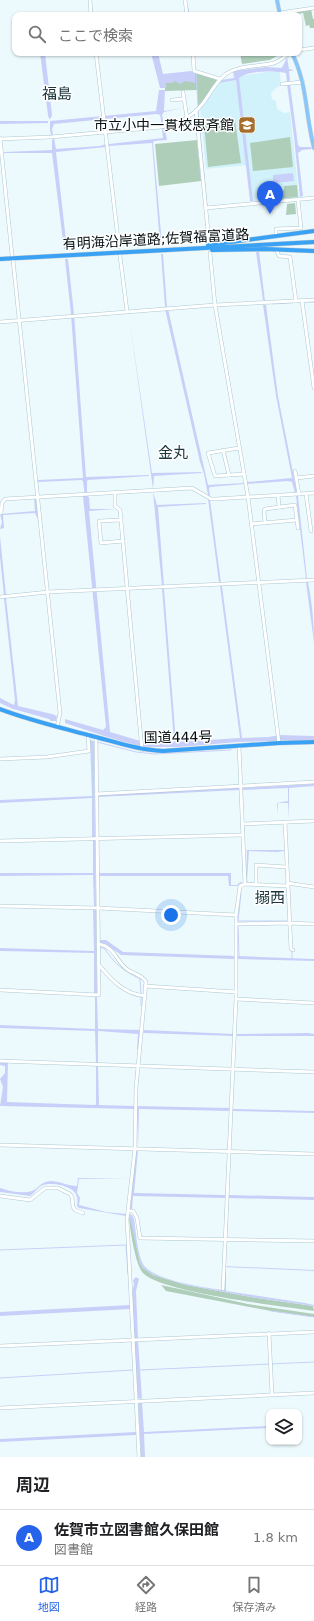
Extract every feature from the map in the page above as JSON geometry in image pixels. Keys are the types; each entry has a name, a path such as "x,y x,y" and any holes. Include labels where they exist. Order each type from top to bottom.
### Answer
{"highway":[{"path":"166,250 170,247 212,244 314,231"},
{"name":"有明海沿岸道路;佐賀福富道路","path":"0,259 314,242"},
{"path":"199,248 206,250 264,249 314,251"},
{"name":"国道444号","path":"0,708 57,727 143,748 163,751 239,746 278,740 314,742"}],"main road":[{"path":"277,0 279,12"},
{"path":"292,56 303,82 310,132 314,148"}],"street":[{"path":"90,0 92,12"},
{"path":"185,0 187,12"},
{"path":"291,12 314,8"},
{"path":"302,50 314,48"},
{"path":"96,56 119,247"},
{"path":"193,56 194,71 220,79"},
{"path":"180,122 187,118 204,103 220,79 232,71 274,63 286,56"},
{"path":"282,84 303,82"},
{"path":"182,92 187,118"},
{"path":"172,100 183,99"},
{"path":"196,110 209,241"},
{"path":"12,255 0,138 51,137 161,127 180,122 198,122"},
{"path":"206,208 314,198"},
{"path":"276,234 276,229 280,228 300,228 298,200"},
{"path":"277,251 278,256 290,257 296,301"},
{"path":"210,253 215,304 248,497 278,740"},
{"path":"120,256 127,311"},
{"path":"13,260 60,713 57,727"},
{"path":"0,322 215,304 314,300"},
{"path":"302,301 314,388"},
{"path":"239,448 208,453 213,474 215,476 244,474"},
{"path":"223,450 229,475"},
{"path":"295,471 299,494"},
{"path":"296,478 314,476"},
{"path":"0,513 2,503 5,499 38,496 192,488 211,499 314,493"},
{"path":"115,493 115,506 120,510 143,748"},
{"path":"306,494 312,524 311,531"},
{"path":"278,495 279,506"},
{"path":"266,523 265,509 295,505 298,528"},
{"path":"308,509 314,509"},
{"path":"121,520 99,521 101,543 123,541"},
{"path":"251,524 297,520"},
{"path":"0,597 48,592 314,580"},
{"path":"0,759 46,757 89,751 88,735"},
{"path":"0,990 99,995 96,737"},
{"path":"239,746 245,884"},
{"path":"96,794 314,782"},
{"path":"243,824 314,821"},
{"path":"285,822 289,923 292,949"},
{"path":"0,841 243,835"},
{"path":"256,884 256,865 286,867"},
{"path":"222,1289 236,999 236,915 240,886 245,884 256,884 314,887"},
{"path":"0,906 98,908 236,915"},
{"path":"236,924 314,924"},
{"path":"98,944 104,945 110,949 127,970 144,979 145,986 136,1088 135,1149 128,1211 132,1340 139,1457"},
{"path":"98,964 118,985 136,994 144,996"},
{"path":"145,986 236,992"},
{"path":"236,999 314,1003"},
{"path":"0,1061 314,1072"},
{"path":"0,1146 314,1154"},
{"path":"0,1196 30,1200 45,1188 58,1188 70,1194 75,1210 83,1213"},
{"path":"128,1211 133,1212 136,1216 140,1238 314,1241"},
{"path":"0,1346 314,1332"},
{"path":"269,1333 272,1394"},
{"path":"0,1408 314,1393"}],"shaded area":[{"name":"市立小中一貫校思斉館","path":"265,72 280,72 281,86 277,87 271,93 272,99 276,101 277,109 284,113 290,112 299,197 253,201 248,165 206,169 200,109 218,83 236,80 242,76"}],"green space":[{"path":"311,9 314,19 314,28 310,28 309,25 306,26 302,12 293,12"},
{"path":"241,56 277,56 270,60 242,64"},
{"path":"198,72 217,80 198,106 197,90 165,91 165,76"},
{"path":"235,120 241,163 208,167 204,124"},
{"path":"290,137 293,167 253,171 250,143"},
{"path":"197,140 201,181 159,186 155,144"},
{"path":"297,185 298,197 278,199 277,194 284,190 284,186"},
{"path":"295,203 296,214 286,215 287,204"},
{"path":"129,1217 131,1219 140,1263 143,1268 153,1275 186,1285 251,1297 313,1306 314,1311 224,1298 173,1287 154,1280 143,1273 140,1269 133,1246"},
{"path":"161,1285 248,1304 314,1314 314,1317 271,1311 166,1291"}],"water":[{"path":"40,56 45,56 52,115 51,118 49,119"},
{"path":"152,56 159,56 163,74 191,71 195,73 195,83 185,81 180,84 175,81 172,83 166,83 166,88 160,88"},
{"path":"287,57 289,69 293,70 289,71 290,81 287,82 286,73 275,72 255,72 243,75 239,78 253,201 250,201 236,80 219,83 221,80 234,78 233,71 267,67 281,68"},
{"path":"287,84 290,84 298,145 300,147 311,147 312,149 302,150 298,153 303,196 300,197 294,137"},
{"path":"159,90 165,90 164,111 183,108 164,112 162,115 164,125 162,126 160,115 157,114 54,124 52,129 53,135 51,135 50,121 156,111"},
{"path":"0,121 48,121 48,123 0,124"},
{"path":"163,128 165,129 167,140 154,141 153,143 162,244 160,245 152,143 109,146 109,144 163,138"},
{"path":"54,138 56,149 100,146 106,144 106,147 56,152 67,249 64,249 52,153 4,153 52,150 52,140"},
{"path":"293,173 294,181 273,183 273,175"},
{"path":"259,251 265,301 263,300 256,252"},
{"path":"161,254 163,254 167,307 165,307"},
{"path":"65,259 68,259 74,314 86,477 149,475 87,481 87,496 89,497 90,509 116,509 89,511 110,732 144,742 174,742 162,589 164,589 176,742 240,738 220,586 222,586 242,738 279,735 314,736 314,740 277,739 277,741 238,742 179,747 148,747 135,745 65,723 65,719 103,730 106,727 83,496 85,496 83,482 82,480 38,482 38,480 83,478 71,314"},
{"path":"263,305 266,305 278,396 297,493 295,493 292,482 288,481 247,484 247,482 292,478 276,396"},
{"path":"165,309 168,309 208,485 245,484 210,487 210,496 208,495"},
{"path":"129,316 152,473 202,473 154,476 153,489"},
{"path":"153,492 157,505 206,503 158,507 164,586 162,586"},
{"path":"296,496 298,496 307,579 306,579"},
{"path":"34,497 36,497 38,520 35,513 3,515 4,528 0,529 2,522 0,514 35,511"},
{"path":"208,499 210,500 221,583 219,582"},
{"path":"0,536 6,595 4,596 0,557"},
{"path":"306,582 308,582 312,605 314,643"},
{"path":"4,598 6,598 18,706 52,714 57,716 56,721 51,721 49,719 13,709 0,703 0,698 14,705 15,700"},
{"path":"90,740 94,741 95,838 92,838 92,798 0,803 0,800 92,796"},
{"path":"314,784 314,786 289,788 289,819 288,803 278,803 277,815 277,803 288,801 288,788 242,790 242,788"},
{"path":"240,788 240,790 98,797 98,795"},
{"path":"93,840 95,840 96,906 94,906 93,875 0,876 0,873 93,873"},
{"path":"247,850 284,851 249,851 247,880 248,882 255,883 247,883 246,880"},
{"path":"99,873 231,873 231,885 237,885 240,882 243,882 237,886 229,886 228,876 99,876"},
{"path":"93,909 96,909 97,994 94,994 94,953 0,951 0,948 94,951"},
{"path":"100,940 106,940 123,952 235,956 235,959 121,955 106,944 100,943"},
{"path":"238,956 314,959 314,961 238,959"},
{"path":"95,997 97,997 98,1029 141,1030 138,1049 138,1034 98,1031 98,1063 96,1063 95,1031 0,1028 0,1025 95,1029"},
{"path":"144,1030 234,1034 234,1036 143,1033"},
{"path":"308,1033 314,1034 314,1036 237,1036 237,1034"},
{"path":"0,1063 8,1063 7,1102 95,1105 96,1065 98,1065 99,1105 134,1106 134,1109 0,1106 3,1087 0,1079 5,1073 5,1066 0,1065"},
{"path":"137,1106 230,1108 230,1111 139,1109 138,1148"},
{"path":"233,1109 314,1111 314,1113 233,1111"},
{"path":"136,1151 138,1151 134,1193 225,1195 225,1198 133,1196 132,1210 130,1209"},
{"path":"78,1178 129,1179 79,1179 77,1193 80,1198 79,1205 106,1212 126,1214 126,1216 79,1208 77,1206 77,1198 75,1193 67,1187 56,1184 41,1186 30,1196 0,1192 0,1188 16,1192 28,1192 44,1183 51,1181 77,1186"},
{"path":"228,1195 314,1197 314,1200 228,1198"},
{"path":"129,1214 132,1215 134,1219 138,1248 143,1264 148,1270 157,1275 180,1282 223,1290 224,1270 226,1270 226,1291 305,1303 314,1306 251,1297 186,1285 153,1275 143,1268 140,1263"},
{"path":"224,1267 314,1270 314,1271"},
{"path":"136,1277 139,1279 136,1291 138,1338 134,1338 132,1293 134,1284 133,1280"},
{"path":"130,1305 130,1309 0,1316 0,1312"},
{"path":"138,1340 142,1399 138,1398 134,1341"},
{"path":"138,1402 142,1402 144,1432 266,1426 266,1428 144,1434 145,1457 141,1457"},
{"path":"136,1432 136,1435 0,1442 0,1439"}],"waterway":[{"path":"188,8 189,12"},
{"path":"196,73 198,106"},
{"path":"198,111 207,206"},
{"path":"273,304 301,302"},
{"path":"305,302 314,302"},
{"path":"97,742 136,752 154,754 231,750"},
{"path":"241,893 238,921 288,921"},
{"path":"238,925 239,956"},
{"path":"100,948 104,948 112,959 123,969 140,979 141,993"},
{"path":"292,951 292,958"},
{"path":"141,996 141,1006"},
{"path":"0,1250 126,1245 128,1274"},
{"path":"271,1311 314,1317"},
{"path":"140,1370 314,1362"},
{"path":"0,1378 133,1370"}],"place":[{"name":"市立小中一貫校思斉館","path":"247,125"},
{"name":"佐賀市立図書館久保田館","path":"270,214"}],"district":[{"name":"福島","path":"57,94"},
{"name":"金丸","path":"173,453"},
{"name":"搦西","path":"270,898"}]}
